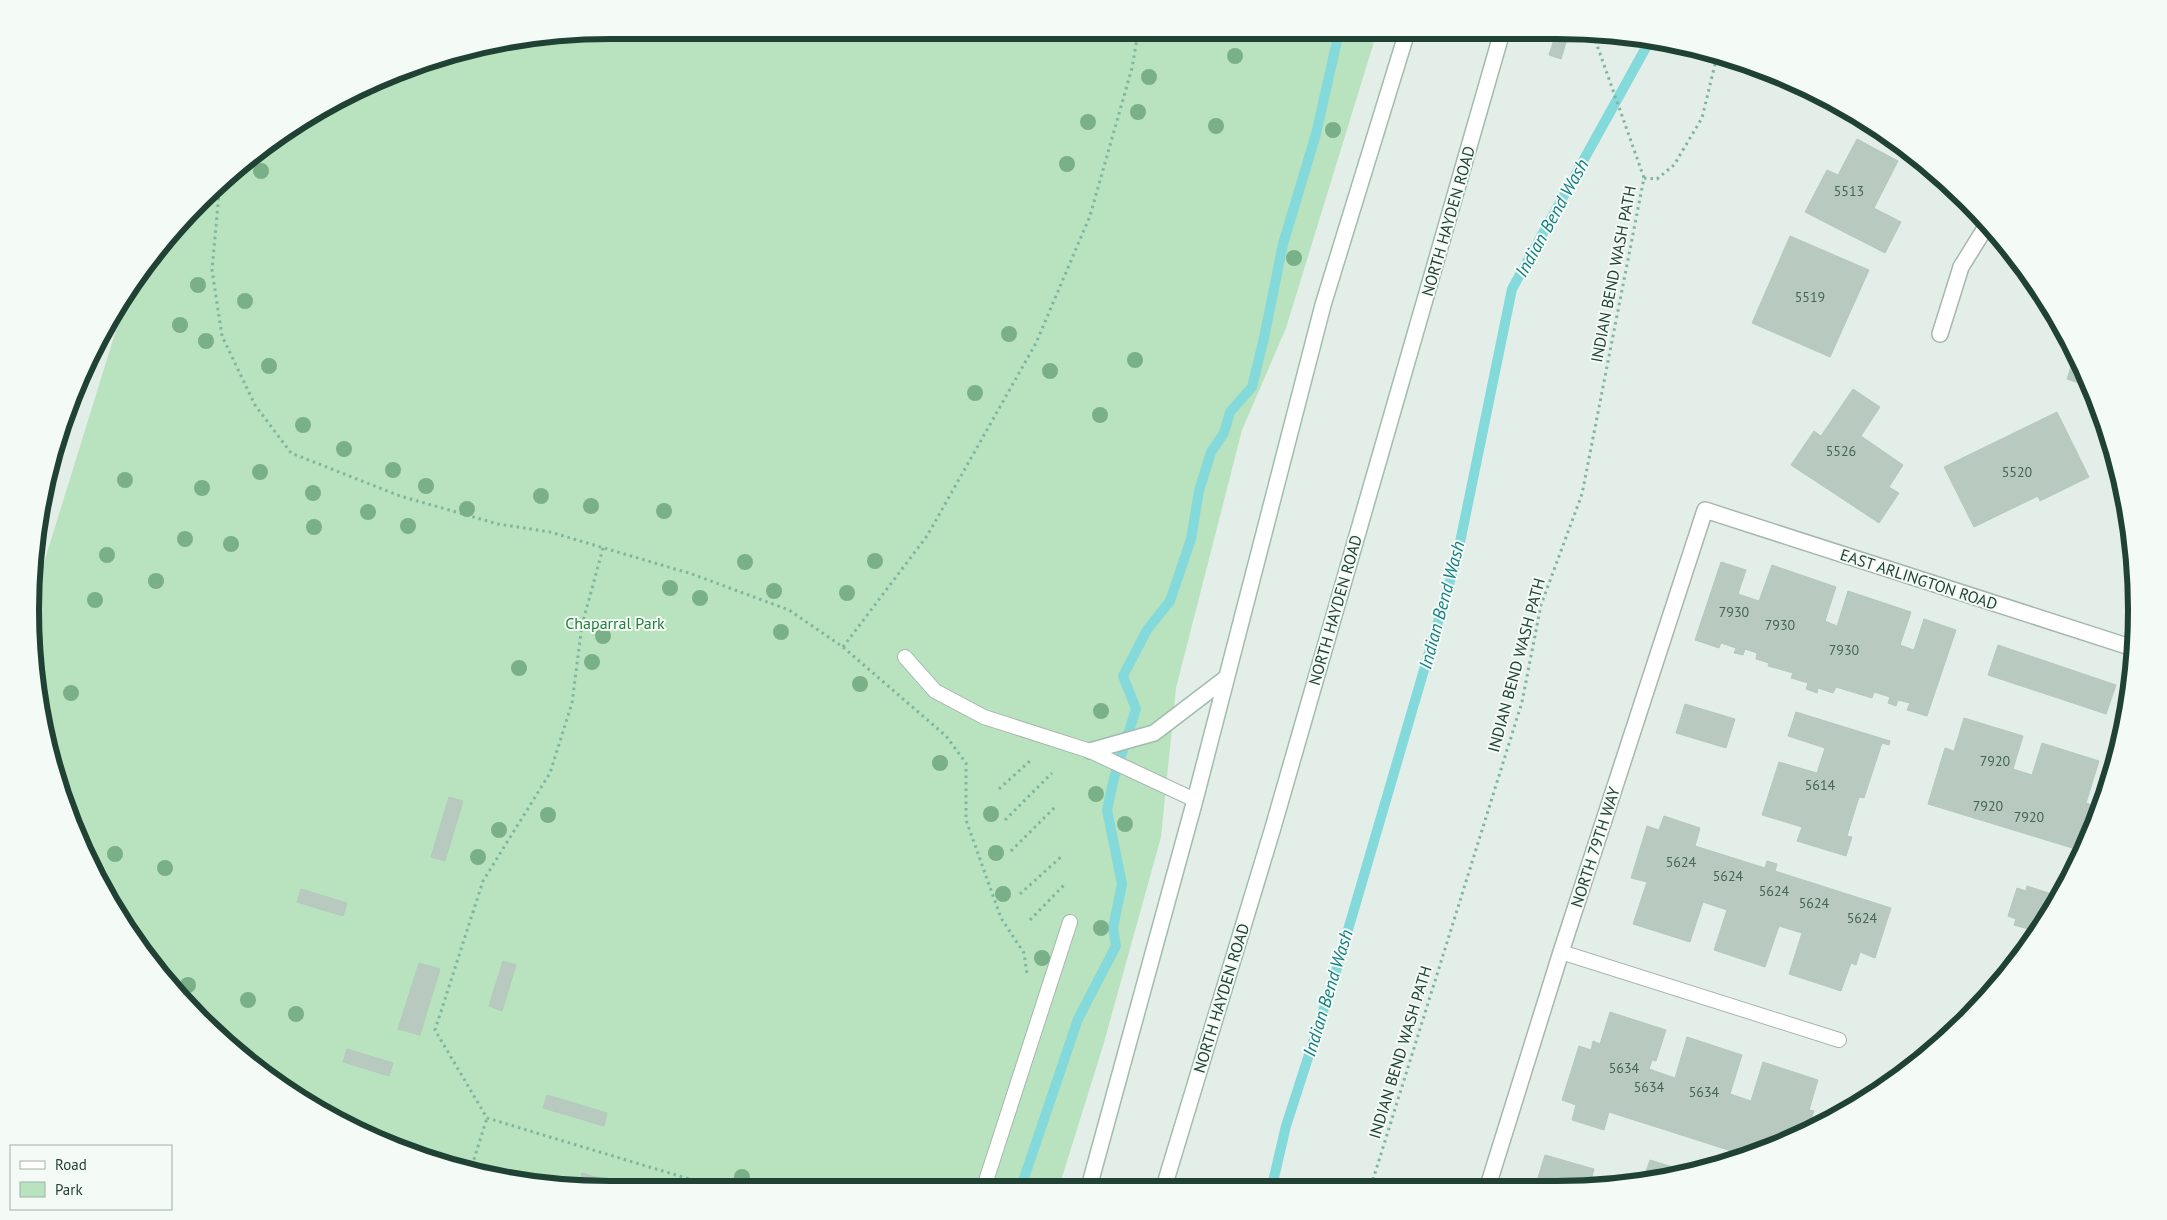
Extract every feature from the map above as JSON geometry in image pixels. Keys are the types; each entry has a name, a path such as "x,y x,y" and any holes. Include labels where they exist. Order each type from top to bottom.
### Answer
{"main road":[{"path":"1091,1181 1195,800 1322,305 1405,39"},
{"name":"NORTH HAYDEN ROAD","path":"1166,1181 1272,831 1500,39"},
{"path":"1940,334 1961,267 1984,230"},
{"name":"EAST ARLINGTON ROAD","path":"1705,510 2127,646"},
{"name":"NORTH 79TH WAY","path":"1490,1181 1561,952 1705,510"},
{"path":"1090,751 1154,733 1226,678"}],"lane":[{"path":"905,657 935,691 984,718 1090,751 1195,800"},
{"path":"986,1181 1070,922"},
{"path":"1561,952 1839,1040"}],"path":[{"path":"843,647 928,536 1036,342 1090,216 1132,68 1137,39"},
{"name":"INDIAN BEND WASH PATH","path":"1373,1181 1522,702 1541,605 1582,494 1644,178 1595,40"},
{"path":"1644,178 1657,179 1674,165 1702,118 1716,61"},
{"path":"219,194 212,270 222,336 256,405 291,453 400,496 498,524 550,532 692,574 789,610 843,647 946,736 966,763 966,820 1001,918 1024,953 1028,982"},
{"path":"603,548 582,625 572,703 550,773 483,882 435,1030 487,1118 696,1181"},
{"path":"999,789 1034,757"},
{"path":"1005,820 1052,773"},
{"path":"1011,851 1056,806"},
{"path":"1020,894 1062,856"},
{"path":"1030,920 1065,884"},
{"path":"472,1164 487,1118"}],"green space":[{"name":"Chaparral Park","path":"1375,39 1286,328 1242,430 1176,688 1161,837 1103,1046 1061,1181 573,1180 535,1176 462,1162 391,1138 324,1105 262,1063 206,1014 157,958 115,896 82,829 58,758 44,685 40,647 40,576 121,315 157,262 206,206 262,157 324,115 391,82 462,58 535,44 573,40"}],"building":[{"path":"1554,39 1567,39 1561,59 1549,55"},
{"path":"1857,139 1898,161 1874,208 1901,222 1885,253 1805,212 1827,170 1838,175"},
{"path":"1790,236 1869,270 1830,357 1752,323"},
{"path":"2072,364 2082,384 2067,379"},
{"path":"1853,389 1880,407 1861,436 1903,465 1889,487 1899,493 1879,523 1791,465 1814,431 1821,436"},
{"path":"2057,412 2089,477 2040,501 2038,496 1974,527 1944,467"},
{"path":"1721,562 1746,570 1738,594 1759,601 1772,565 1836,587 1825,621 1837,626 1848,591 1911,612 1900,645 1914,650 1924,619 1956,630 1927,716 1907,710 1910,703 1898,700 1896,706 1888,703 1890,697 1874,692 1872,698 1836,687 1833,693 1818,688 1817,693 1806,689 1808,683 1791,678 1793,673 1768,666 1769,663 1756,659 1757,653 1745,649 1743,655 1734,653 1736,648 1721,643 1719,648 1695,640"},
{"path":"1998,645 2116,685 2106,714 1988,675"},
{"path":"1685,704 1735,719 1726,748 1676,733"},
{"path":"1796,712 1890,741 1889,745 1882,743 1864,798 1859,797 1847,836 1852,837 1846,856 1797,841 1802,827 1762,815 1779,762 1817,773 1825,748 1788,736"},
{"path":"1964,718 2023,736 2013,769 2032,775 2042,743 2099,761 2086,803 2094,806 2076,849 1928,804 1945,748 1954,751"},
{"path":"449,797 463,801 445,861 431,857"},
{"path":"1664,816 1700,828 1695,846 1765,868 1767,861 1777,864 1775,871 1891,908 1875,958 1860,952 1856,965 1851,963 1841,991 1789,974 1802,933 1779,926 1765,967 1714,950 1727,910 1703,902 1690,942 1633,924 1647,882 1631,878 1647,826 1659,830"},
{"path":"2027,886 2053,894 2030,930 2014,925 2016,919 2008,916 2017,888 2026,891"},
{"path":"301,889 347,903 343,916 297,902"},
{"path":"503,961 516,965 502,1011 489,1006"},
{"path":"419,963 440,969 420,1035 398,1029"},
{"path":"1610,1012 1666,1030 1656,1061 1652,1060 1649,1069 1675,1078 1687,1037 1742,1055 1730,1094 1751,1101 1763,1062 1818,1080 1809,1110 1814,1111 1811,1119 1814,1120 1776,1138 1736,1152 1609,1112 1604,1130 1572,1120 1576,1105 1562,1100 1579,1046 1591,1050 1593,1041 1600,1044"},
{"path":"347,1049 393,1063 389,1076 343,1062"},
{"path":"547,1095 607,1113 604,1126 543,1108"},
{"path":"1545,1155 1594,1169 1591,1180 1537,1181"},
{"path":"1650,1160 1677,1168 1668,1170 1645,1174"},
{"path":"582,1173 608,1181 580,1180"}],"waterway":[{"path":"1023,1181 1078,1019 1116,946 1113,928 1122,884 1107,810 1114,778 1136,709 1123,676 1147,630 1170,601 1191,539 1199,491 1211,452 1224,433 1230,412 1252,387 1283,244 1316,134 1337,39"},
{"name":"Indian Bend Wash","path":"1273,1181 1286,1126 1336,971 1457,557 1512,289 1647,46"}]}
